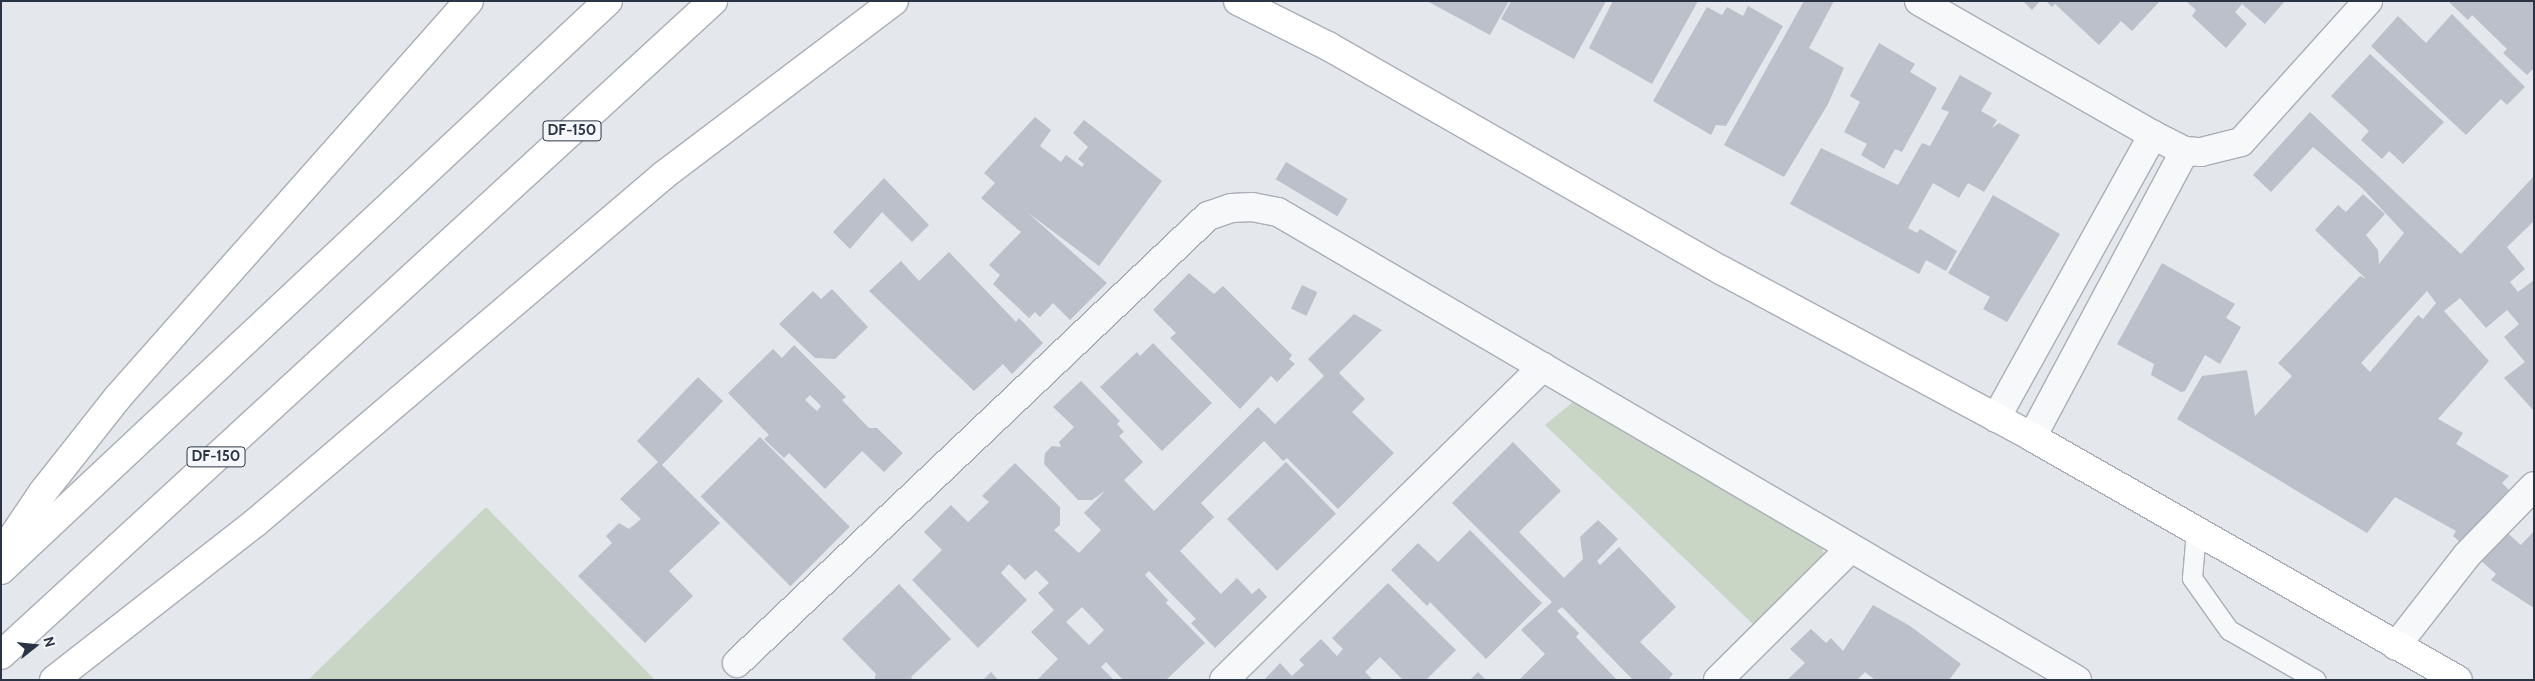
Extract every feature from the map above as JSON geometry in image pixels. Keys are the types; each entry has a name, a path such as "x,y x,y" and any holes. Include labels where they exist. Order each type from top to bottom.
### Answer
{"main road":[{"path":"1,554 43,492 118,398 469,1"},
{"path":"1,570 608,1"},
{"name":"DF-150","path":"1,655 714,1"},
{"path":"54,680 255,523 664,175 894,1"},
{"path":"1238,1 1328,46 1722,271 2032,437 2458,680"},
{"path":"1270,1 1328,46"}],"street":[{"path":"1919,1 2153,135 2185,151 2201,152 2241,142 2368,1"},
{"path":"1996,418 2153,135"},
{"path":"2032,437 2185,151"},
{"path":"737,663 1208,216 1231,208 1278,212 2077,680"},
{"path":"1224,680 1543,367"},
{"path":"2396,646 2468,555 2534,486"},
{"path":"1718,680 1851,548"}],"lane":[{"path":"2196,531 2192,578 2228,630 2316,680"}],"green space":[{"path":"1574,401 1820,540 1824,554 1755,626 1545,425"},
{"path":"486,507 655,680 308,680"}],"building":[{"path":"1427,1 1509,1 1490,35"},
{"path":"1511,1 1606,1 1574,59 1501,19"},
{"path":"1613,1 1698,1 1652,84 1589,48"},
{"path":"1804,1 1834,1 1809,48 1844,68 1828,104 1784,177 1724,145"},
{"path":"2023,1 2040,1 2032,10"},
{"path":"2046,1 2160,1 2132,31 2121,21 2099,45 2055,4 2052,7"},
{"path":"2186,1 2285,1 2265,24 2242,4 2235,12 2247,24 2226,48 2192,16 2196,10"},
{"path":"2448,1 2534,1 2534,68 2527,75 2503,53 2507,49 2472,15 2468,20"},
{"path":"1748,6 1783,26 1726,126 1716,125 1711,135 1653,101 1707,7 1722,15 1727,7 1743,16"},
{"path":"2452,14 2525,87 2507,105 2501,99 2466,135 2371,46 2398,16 2426,43"},
{"path":"1879,43 1915,64 1910,72 1937,88 1902,152 1895,149 1884,169 1861,155 1867,144 1844,132 1860,102 1850,96"},
{"path":"2370,54 2444,122 2403,164 2389,151 2382,159 2361,140 2369,131 2331,96"},
{"path":"1960,75 1992,93 1981,111 1997,120 1992,128 1999,123 2020,135 1984,192 1968,183 1959,198 1933,183 1908,228 1917,233 1920,229 1957,251 1946,271 1926,260 1919,274 1790,204 1821,148 1898,185 1922,143 1930,146 1949,112 1941,109"},
{"path":"2310,112 2461,254 2534,176 2534,221 2507,247 2525,269 2510,282 2518,292 2534,280 2534,411 2504,378 2525,362 2504,337 2519,324 2507,310 2486,328 2460,298 2444,311 2489,361 2438,419 2463,433 2456,444 2509,476 2502,483 2513,494 2497,524 2521,545 2534,531 2534,608 2491,580 2496,574 2453,536 2456,531 2395,497 2367,533 2177,419 2202,376 2247,370 2255,416 2292,376 2278,363 2360,276 2366,279 2315,230 2338,205 2346,212 2363,194 2385,214 2366,235 2378,250 2379,264 2404,233 2362,188 2313,147 2271,192 2253,175","holes":["2427,291 2436,303 2423,319 2418,315 2370,372 2361,363"]},
{"path":"1035,117 1051,130 1040,146 1061,162 1066,155 1082,167 1084,164 1078,159 1088,147 1073,133 1084,120 1162,181 1099,266 1027,212 1107,283 1070,320 1053,303 1040,317 1035,312 1029,318 993,284 1000,275 989,265 1021,232 981,198 995,183 984,173"},
{"path":"1286,162 1348,199 1337,216 1276,179"},
{"path":"884,178 929,225 912,242 882,212 850,249 833,232"},
{"path":"1993,195 2060,234 2007,322 1983,309 1990,297 1948,273"},
{"path":"949,252 1016,322 1019,318 1043,343 1012,374 1003,364 974,391 869,291 901,261 919,281"},
{"path":"2162,263 2235,304 2226,318 2241,327 2220,364 2205,355 2185,391 2181,392 2151,375 2154,364 2117,344"},
{"path":"1189,273 1214,294 1223,286 1292,355 1289,359 1295,364 1277,382 1271,376 1240,409 1170,338 1176,333 1153,310"},
{"path":"1302,285 1317,292 1306,316 1291,309"},
{"path":"832,289 868,327 835,359 815,358 779,324 813,291 821,299"},
{"path":"1354,314 1382,330 1339,373 1365,399 1352,412 1394,453 1338,509 1287,458 1283,461 1264,441 1201,503 1214,517 1180,551 1221,594 1237,578 1252,594 1259,588 1267,597 1215,648 1191,623 1196,619 1149,571 1145,575 1168,600 1166,603 1205,643 1166,680 1123,680 1106,662 1101,667 1114,680 1037,680 1058,659 1031,632 1054,610 1038,593 1049,583 1036,570 1025,580 1009,564 1001,573 1027,600 978,648 912,580 942,550 924,532 951,505 968,522 989,502 982,496 1015,463 1060,507 1060,525 1054,530 1079,553 1101,530 1084,513 1105,491 1092,500 1078,500 1044,464 1045,453 1052,446 1061,447 1059,442 1074,427 1053,407 1081,381 1120,421 1117,424 1124,432 1119,436 1143,462 1124,480 1154,511 1258,407 1275,424 1320,380 1324,376 1308,359","holes":["1082,607 1104,630 1089,645 1066,622"]},
{"path":"1153,343 1212,403 1162,451 1100,387 1137,352 1140,356"},
{"path":"794,345 846,397 842,400 869,428 877,428 903,453 884,472 862,451 825,489 789,453 784,458 764,439 769,435 728,393 773,349 782,358","holes":["810,395 821,406 817,411 805,400"]},
{"path":"698,377 723,401 662,465 720,523 669,571 693,596 645,643 578,576 612,543 606,536 619,523 629,529 641,519 620,499 658,462 637,441"},
{"path":"760,437 850,527 790,586 701,496"},
{"path":"1513,442 1561,491 1519,532 1564,578 1583,559 1580,537 1598,520 1618,539 1597,561 1600,565 1619,547 1676,607 1640,642 1673,674 1668,680 1633,680 1562,607 1557,611 1579,633 1576,637 1617,680 1519,680 1545,654 1521,630 1552,602 1452,503"},
{"path":"1286,462 1336,514 1277,571 1227,519"},
{"path":"1470,530 1542,603 1486,659 1430,602 1427,606 1391,570 1418,543 1438,562"},
{"path":"1388,583 1456,650 1426,680 1403,680 1380,657 1365,672 1373,680 1264,680 1280,663 1292,676 1304,665 1299,660 1321,639 1337,656 1343,649 1332,638"},
{"path":"899,584 951,639 911,677 913,680 874,680 876,674 842,639"},
{"path":"1873,605 1910,626 1961,664 1949,680 1875,680 1865,672 1857,680 1787,680 1805,663 1790,649 1811,629 1826,643 1831,638 1843,651"},
{"path":"991,672 998,680 983,680"},
{"path":"1478,672 1486,680 1470,680"}]}
